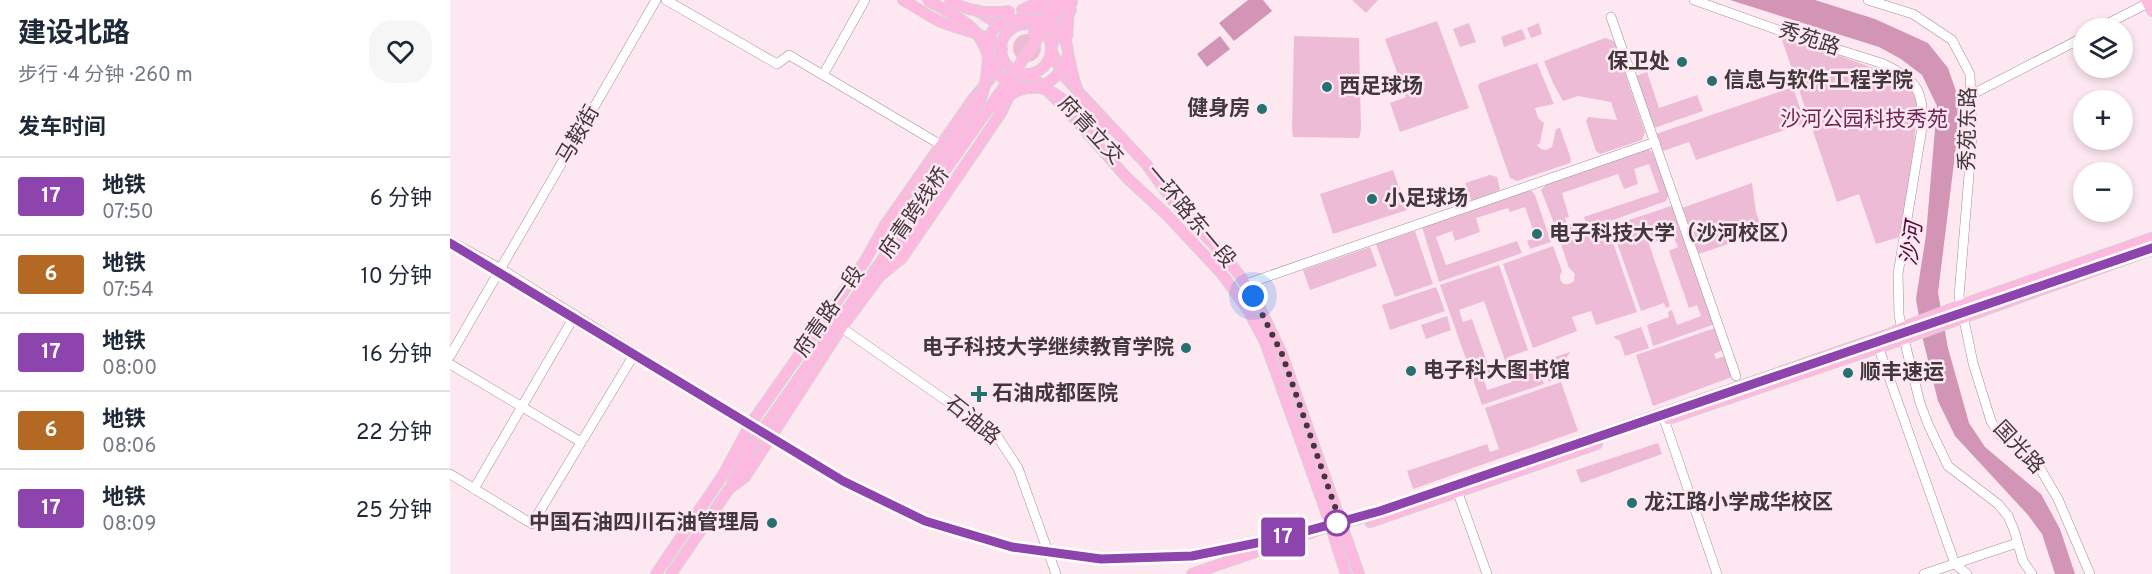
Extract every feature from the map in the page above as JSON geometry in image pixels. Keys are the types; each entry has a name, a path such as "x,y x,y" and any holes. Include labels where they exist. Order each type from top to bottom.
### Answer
{"main road":[{"path":"903,0 937,20 983,35 1002,49"},
{"name":"府青立交","path":"927,0 971,27 992,66 1008,83 1019,87 1051,90 1064,98 1102,133 1166,214"},
{"path":"949,0 963,8 977,12 1034,10 1045,13 1054,20 1066,39 1073,83 1079,97 1102,133 1172,200"},
{"path":"960,0 990,19 1007,26 1035,26 1047,35 1051,49"},
{"path":"865,261 879,247 980,101 985,86 988,43 996,26 1010,13 1044,0"},
{"path":"1044,0 1030,18 1007,34 1002,49 1006,64 1019,73 1026,74 1041,69 1050,57 1056,34 1078,0"},
{"name":"府青跨线桥","path":"729,489 749,444 1057,0"},
{"name":"府青跨线桥","path":"723,475 749,444 1065,0"},
{"path":"1067,50 1066,29 1069,8 1073,0"},
{"name":"府青路一段","path":"656,574 723,475 750,425 865,261 885,225 973,99 990,79 1002,49"},
{"name":"一环路东一段","path":"1051,49 1062,74 1147,165 1172,200 1227,259 1246,284 1282,354 1337,528 1359,574"},
{"name":"府青立交","path":"917,221 992,113 1005,98 1015,92 1042,86 1052,80 1060,72 1065,62 1067,50"},
{"name":"府青路一段","path":"880,276 902,258 1001,113 1016,82 1026,74"},
{"name":"一环路东一段","path":"1026,74 1037,81 1066,109 1127,178 1166,214 1222,274 1248,310 1265,342 1324,490"},
{"name":"府青路一段","path":"671,574 729,489 745,477 842,327 917,221"},
{"path":"1962,311 2152,238"},
{"path":"1192,574 1337,528 1663,417 1877,343 1892,333 1908,331 1962,311 2152,250"},
{"path":"1212,574 1337,528 1458,493 1663,417"},
{"name":"一环路东一段","path":"1337,528 1346,574"}],"street":[{"name":"马鞍街","path":"450,356 656,0"},
{"path":"666,0 777,64 789,55 941,145"},
{"path":"824,75 865,0"},
{"name":"秀苑路","path":"1694,0 1792,35 1884,64 1899,71 1917,87 1923,106 1922,128 1898,274 1898,306 1908,331 1924,413 1948,466 1998,504 2008,516 2023,561 2032,574"},
{"name":"秀苑东路","path":"1868,0 1913,14 1952,40 1970,74 1972,138 1959,296 1962,311"},
{"path":"2121,18 2149,5"},
{"path":"1611,17 1736,376"},
{"path":"1971,95 2073,42"},
{"path":"1246,284 1654,142"},
{"path":"450,241 501,269 750,425"},
{"name":"国光路","path":"1962,311 1973,363 1990,421 2000,435 2023,450 2041,470 2058,499 2090,574"},
{"path":"474,489 575,315"},
{"name":"石油路","path":"826,317 997,436 1018,468 1056,574"},
{"path":"1877,343 1955,564 1967,574"},
{"path":"450,474 532,524 635,353"},
{"path":"450,364 581,442"},
{"path":"1663,417 1717,574"},
{"path":"1458,493 1487,574"},
{"path":"1924,574 2017,543"}],"green space":[{"path":"1352,0 1378,0 1366,13"},
{"path":"1437,21 1469,108 1400,132 1390,103 1406,97 1385,39"},
{"path":"1469,23 1476,42 1460,47 1453,29"},
{"path":"1539,23 1542,34 1531,38 1527,28"},
{"path":"1522,29 1526,39 1504,47 1501,37"},
{"path":"1027,34 1037,38 1041,48 1037,58 1027,62 1017,58 1013,48 1017,38"},
{"name":"沙河公园科技秀苑","path":"1780,34 1898,77 1911,88 1917,104 1914,146 1900,237 1876,244 1859,194 1837,202"},
{"name":"西足球场","path":"1294,36 1359,38 1361,130 1359,138 1293,137"},
{"path":"1605,38 1614,41 1645,132 1642,140 1600,154 1596,151 1586,121 1588,117 1617,120 1611,102 1578,96 1563,101 1544,61"},
{"path":"1537,63 1554,104 1535,108 1538,118 1544,123 1540,143 1537,145 1546,150 1552,147 1556,129 1560,128 1571,159 1570,163 1517,181 1510,178 1478,86 1480,83"},
{"path":"1647,72 1659,108 1697,95 1703,111 1654,128 1636,76"},
{"path":"1793,87 1805,123 1696,160 1689,142 1663,151 1656,134"},
{"path":"1646,149 1653,153 1669,194 1666,201 1588,229 1584,217 1659,192 1649,164 1634,169 1638,184 1624,189 1618,174 1562,193 1569,217 1565,218 1567,225 1580,221 1583,230 1563,237 1559,236 1541,190 1548,183"},
{"path":"1393,170 1407,210 1333,234 1320,194"},
{"path":"1490,175 1497,177 1500,190 1472,202 1465,183"},
{"path":"1752,183 1756,212 1763,232 1699,254 1682,208"},
{"path":"1530,189 1535,195 1551,242 1530,249 1527,241 1538,237 1536,229 1533,230 1525,207 1510,212 1508,208 1476,218 1480,232 1455,241 1452,231 1436,237 1446,265 1517,241 1522,253 1439,282 1422,227"},
{"path":"1674,205 1715,324 1653,346 1647,325 1669,317 1668,312 1672,310 1677,325 1701,316 1697,305 1689,308 1669,251 1678,247 1673,236 1649,244 1670,306 1666,308 1664,303 1641,311 1611,226"},
{"path":"1608,228 1637,312 1596,325 1591,311 1572,317 1577,331 1533,348 1503,264 1553,246 1562,271 1561,281 1565,284 1571,283 1574,281 1575,274 1569,268 1561,244"},
{"path":"1415,231 1433,284 1395,297 1376,244"},
{"path":"1370,247 1377,266 1310,290 1303,270"},
{"path":"1499,265 1528,350 1508,357 1510,362 1506,363 1484,301 1459,310 1463,322 1472,319 1492,376 1484,379 1487,390 1512,382 1507,367 1511,366 1514,371 1536,364 1544,384 1482,405 1440,285"},
{"path":"1436,287 1445,311 1390,330 1382,305"},
{"path":"1447,316 1451,330 1426,339 1421,325"},
{"path":"1641,327 1649,348 1625,356 1620,341 1613,337"},
{"path":"1715,328 1723,350 1714,354 1716,359 1725,356 1732,377 1653,406 1636,355"},
{"path":"1570,352 1566,359 1570,374 1549,382 1542,361"},
{"path":"1561,382 1578,431 1413,489 1407,471 1487,444 1490,452 1499,449 1485,408"},
{"path":"1658,443 1662,454 1581,483 1576,470"}],"shaded area":[{"path":"1248,0 1263,0 1272,11 1234,41 1219,23"},
{"path":"1730,0 1815,0 1875,19 1928,43 1948,68 1959,100 1956,146 1938,293 1948,348 1969,423 1985,447 2041,494 2060,529 2075,574 2055,574 2042,534 2028,515 1955,436 1938,401 1923,340 1916,299 1926,235 1937,106 1922,75 1901,59 1879,47"},
{"path":"1220,36 1230,49 1207,67 1197,54"}],"metro line":[{"name":"17","path":"450,243 843,481 925,521 1012,547 1101,559 1192,556 1281,538 1380,511 1525,464 2152,248"}],"place":[{"name":"保卫处","path":"1682,62"},
{"name":"信息与软件工程学院","path":"1712,81"},
{"name":"西足球场","path":"1327,87"},
{"name":"健身房","path":"1262,109"},
{"name":"小足球场","path":"1372,199"},
{"name":"电子科技大学（沙河校区）","path":"1537,234"},
{"name":"电子科技大学继续教育学院","path":"1186,348"},
{"name":"电子科大图书馆","path":"1411,371"},
{"name":"顺丰速运","path":"1848,373"},
{"name":"石油成都医院","path":"979,394"},
{"name":"龙江路小学成华校区","path":"1632,503"},
{"name":"中国石油四川石油管理局","path":"772,523"}],"route":[{"path":"1253,296 1282,354 1341,524 1337,523"}],"water label":[{"name":"沙河","path":"1913,244"}]}
